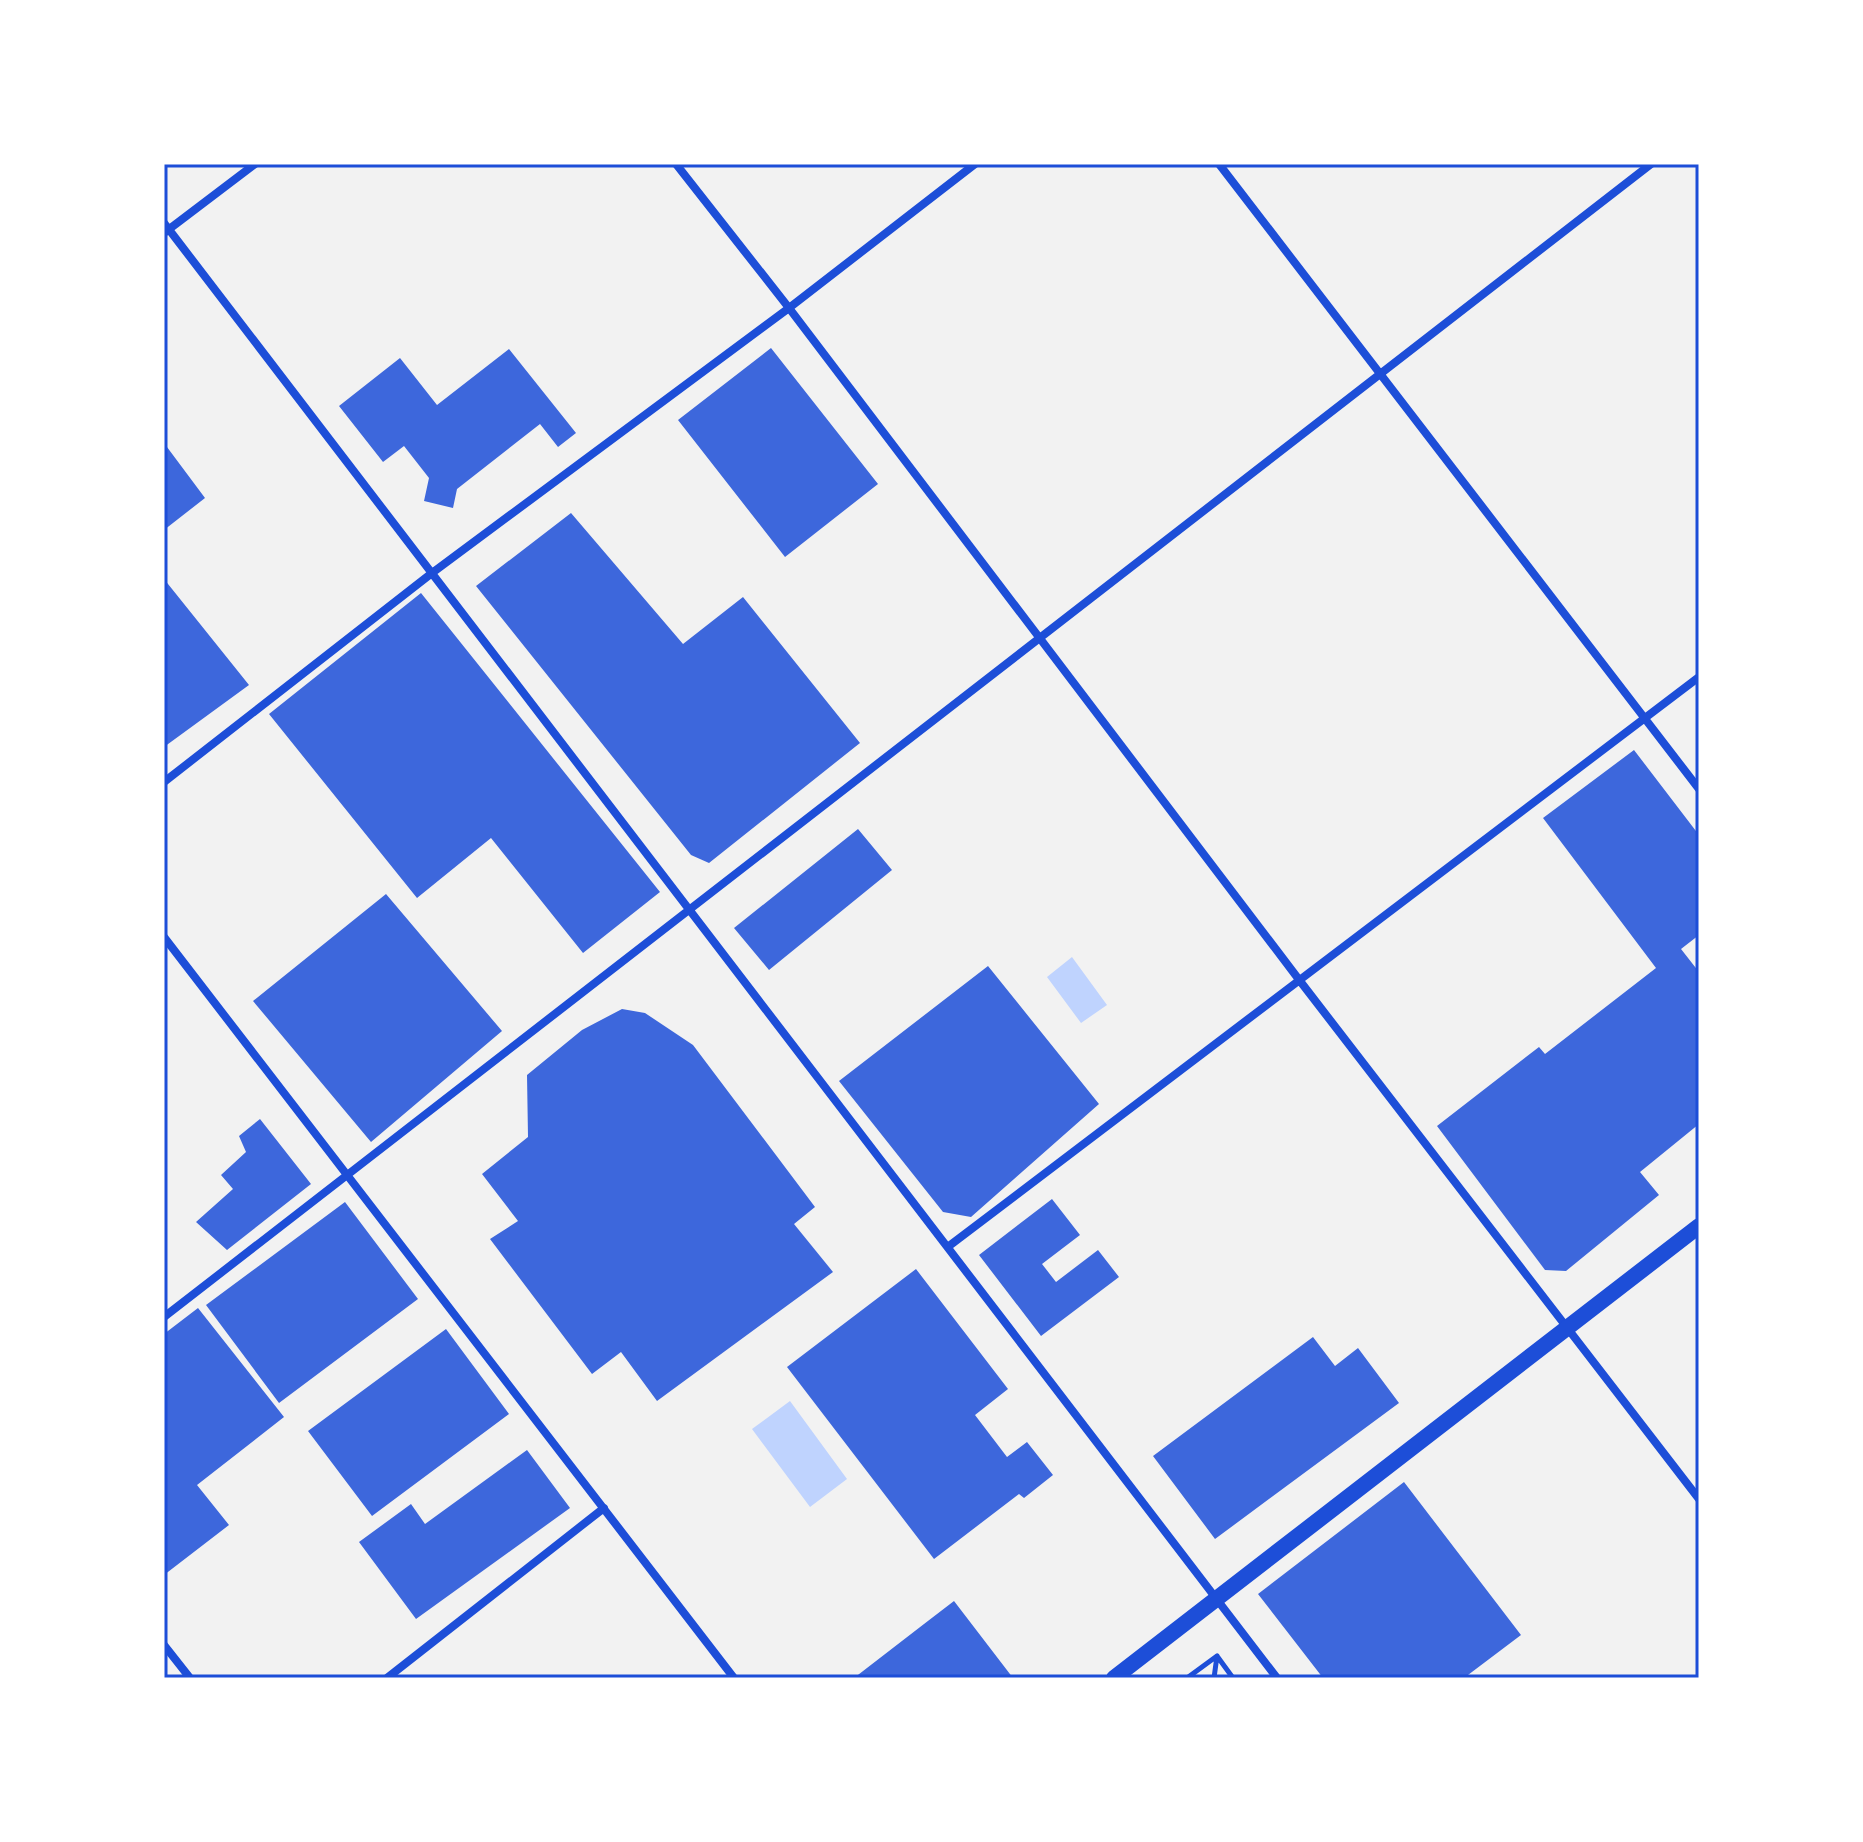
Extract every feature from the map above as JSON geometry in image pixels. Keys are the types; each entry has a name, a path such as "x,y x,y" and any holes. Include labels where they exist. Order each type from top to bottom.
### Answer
{"main road":[{"path":"1114,1678 1699,1226"}],"street":[{"path":"255,164 166,228 691,909 1277,1678"},
{"path":"676,164 1699,1499"},
{"path":"164,782 432,573 789,308 975,164"},
{"path":"1219,164 1699,789"},
{"path":"164,1317 1651,164"},
{"path":"949,1246 1699,677"},
{"path":"164,937 734,1678"},
{"path":"387,1678 604,1508"},
{"path":"164,1645 190,1678"}],"path":[{"path":"1187,1678 1217,1656"},
{"path":"1214,1678 1217,1656"},
{"path":"1217,1656 1233,1678"}],"water":[{"path":"1072,957 1107,1005 1081,1023 1047,977"},
{"path":"790,1401 847,1479 810,1507 752,1429"}],"building":[{"path":"771,348 878,484 785,557 678,420"},
{"path":"509,349 576,433 558,447 540,424 457,489 453,508 424,501 429,478 404,446 383,462 339,406 400,358 437,405"},
{"path":"164,443 205,498 164,530"},
{"path":"571,513 683,644 743,597 860,743 709,863 691,855 476,586"},
{"path":"164,579 249,685 164,747"},
{"path":"421,593 660,892 583,953 491,838 417,898 269,714"},
{"path":"1634,750 1699,835 1699,935 1681,949 1699,972 1699,1124 1640,1172 1659,1195 1566,1271 1545,1270 1437,1126 1539,1047 1545,1054 1656,968 1543,818"},
{"path":"858,829 892,870 769,970 734,928"},
{"path":"386,894 502,1031 371,1142 253,1001"},
{"path":"988,966 1099,1104 971,1217 943,1212 839,1081"},
{"path":"622,1009 645,1013 693,1045 815,1207 794,1224 833,1272 657,1401 621,1352 592,1374 490,1239 518,1221 482,1174 528,1137 527,1075 582,1030"},
{"path":"260,1119 311,1184 227,1250 196,1222 233,1189 221,1175 246,1152 239,1136"},
{"path":"1052,1199 1080,1235 1042,1264 1056,1282 1098,1250 1119,1277 1041,1336 979,1255"},
{"path":"345,1202 418,1299 279,1403 206,1305"},
{"path":"916,1269 1008,1389 975,1415 1007,1457 1027,1442 1053,1475 1024,1498 1019,1494 934,1559 787,1367"},
{"path":"198,1308 284,1417 197,1485 229,1525 164,1575 164,1334"},
{"path":"446,1329 509,1414 372,1516 308,1431"},
{"path":"1313,1337 1335,1366 1358,1348 1399,1403 1215,1539 1153,1456"},
{"path":"527,1450 570,1508 416,1619 359,1542 411,1504 425,1524"},
{"path":"1404,1482 1521,1635 1464,1678 1323,1678 1258,1594"},
{"path":"954,1601 1013,1678 854,1678 924,1624"}]}
